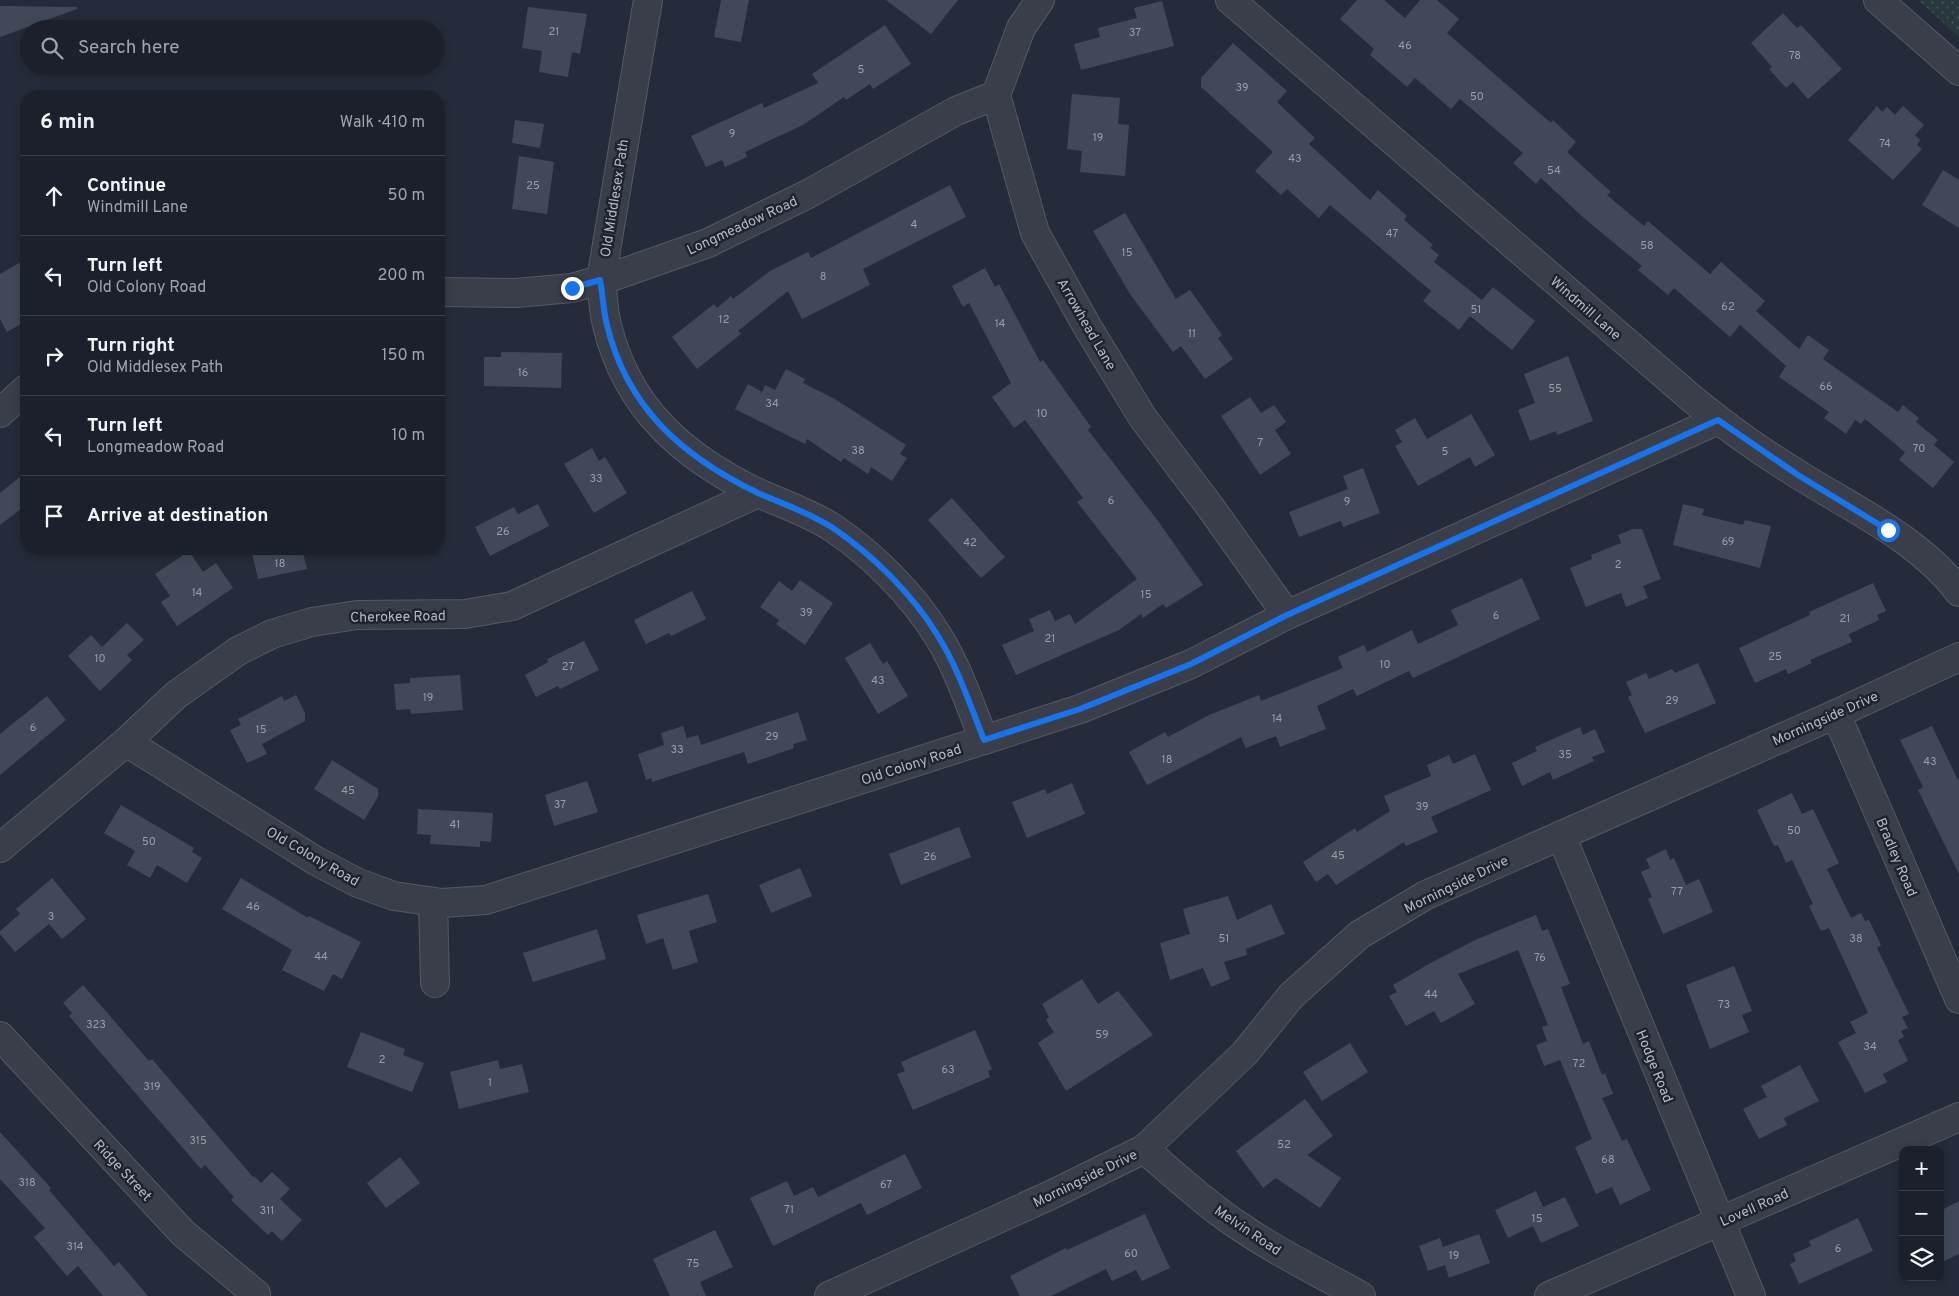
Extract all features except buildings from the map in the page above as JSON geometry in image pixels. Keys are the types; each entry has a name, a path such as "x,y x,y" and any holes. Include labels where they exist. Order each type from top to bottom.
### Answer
{"street":[{"name":"Old Middlesex Path","path":"648,0 600,280 607,325 622,368 642,403 666,433 696,458 758,493 798,509 833,528 869,557 903,590 938,636 964,687 984,740"},
{"path":"996,95 1021,28 1040,0"},
{"name":"Windmill Lane","path":"1230,0 1652,367 1754,446 1922,553 1950,579 1959,592"},
{"path":"1878,0 1959,71"},
{"name":"Longmeadow Road","path":"445,292 516,293 572,288 708,243 808,194 956,112 996,95"},
{"name":"Arrowhead Lane","path":"996,95 1035,233 1088,328 1143,418 1211,508 1287,615"},
{"path":"0,413 20,395"},
{"name":"Old Colony Road","path":"126,742 316,861 358,883 394,896 433,902 486,900 532,887 1080,709 1191,664 1287,615 1718,420"},
{"name":"Cherokee Road","path":"0,848 126,742 176,695 205,672 238,651 272,634 312,622 357,615 465,614 512,606 758,493"},
{"name":"Morningside Drive","path":"829,1296 1144,1149 1245,1053 1291,996 1359,935 1426,895 1836,714 1959,657"},
{"name":"Bradley Road","path":"1836,714 1959,999"},
{"name":"Hodge Road","path":"1561,835 1751,1296"},
{"path":"433,902 435,983"},
{"name":"Ridge Street","path":"0,1036 183,1233 256,1294"},
{"name":"Lovell Road","path":"1548,1296 1959,1116"},
{"name":"Melvin Road","path":"1144,1149 1204,1200 1244,1230 1287,1257 1361,1296"}],"shaded area":[{"path":"1918,0 1959,0 1959,37"}],"route":[{"path":"572,288 600,280 607,325 622,368 642,403 666,433 696,458 726,476 758,493 798,509 833,528 869,557 903,590 938,636 964,687 984,740 1080,709 1191,664 1287,615 1718,420 1798,475 1888,530"}]}
